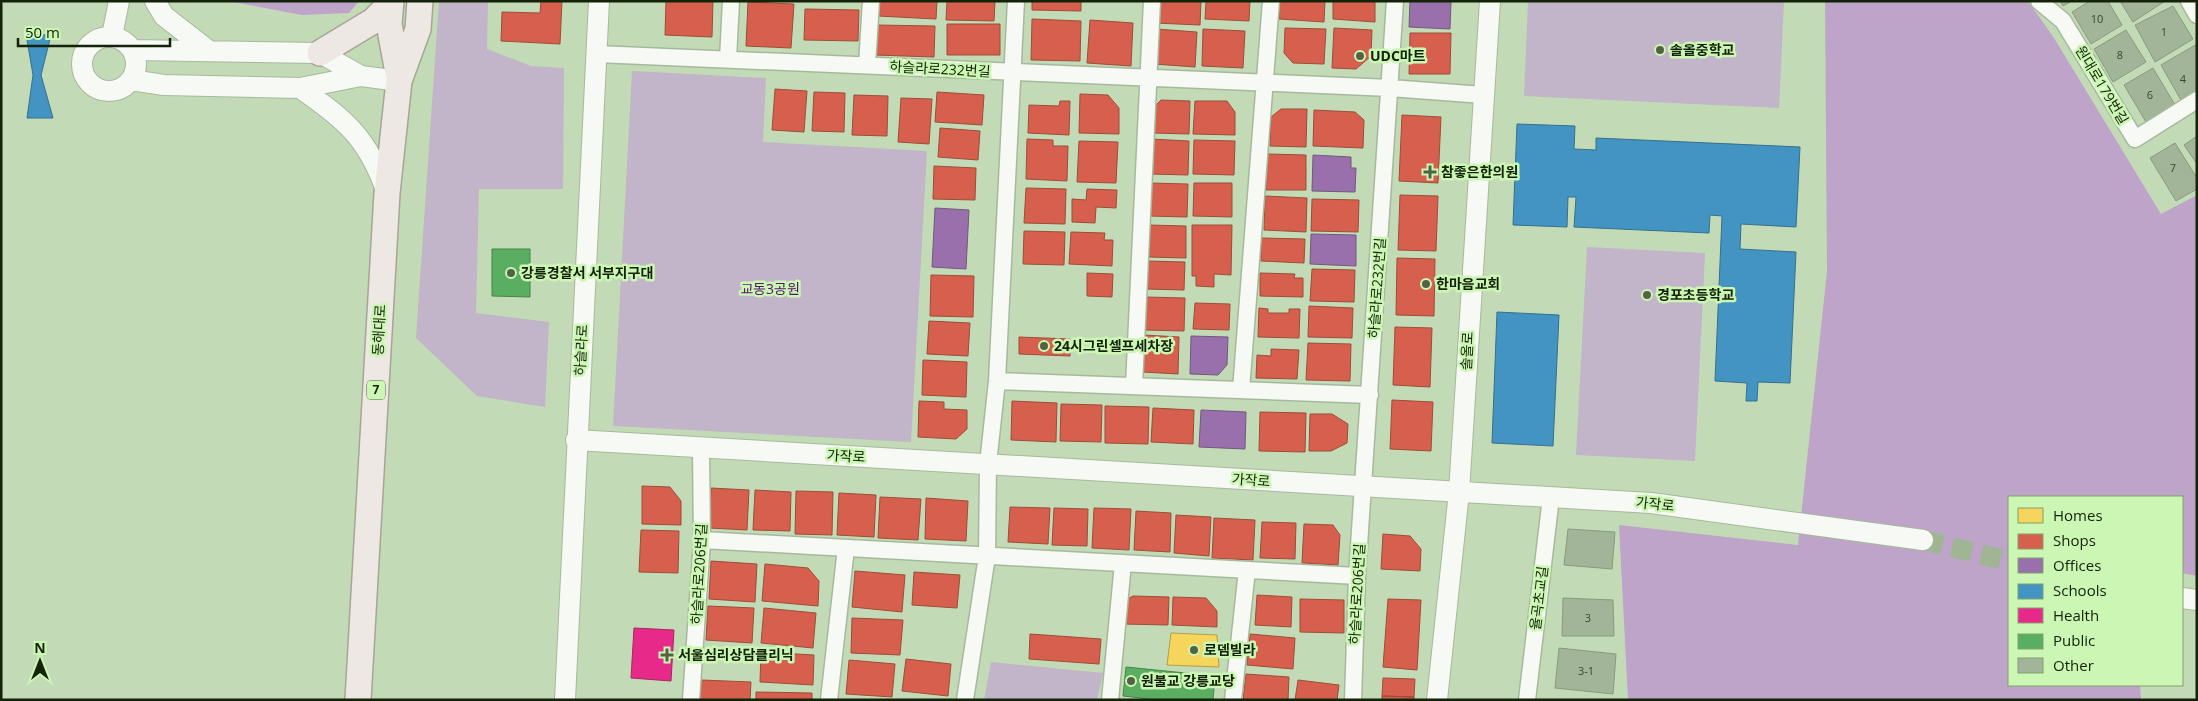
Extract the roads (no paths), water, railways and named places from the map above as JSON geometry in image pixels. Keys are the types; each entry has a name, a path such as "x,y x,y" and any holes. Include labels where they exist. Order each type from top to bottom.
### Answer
{"main road":[{"name":"동해대로","path":"358,700 387,193 399,81 418,29 420,1"},
{"name":"동해대로","path":"391,2 389,24 399,81"},
{"path":"320,53 373,21 391,2"}],"street":[{"path":"112,36 119,1"},
{"path":"155,1 164,16 208,51"},
{"name":"하슬라로","path":"565,700 576,440 599,1"},
{"path":"728,59 731,1"},
{"path":"867,65 871,1"},
{"path":"965,700 987,556 988,464 996,381 1016,1"},
{"path":"1134,386 1152,1"},
{"path":"1241,390 1271,1"},
{"name":"하슬라로232번길","path":"1364,488 1395,1"},
{"name":"솔올로","path":"1437,700 1459,492 1490,1"},
{"name":"원대로179번길","path":"2039,1 2063,21 2134,139 2197,100"},
{"path":"2189,1 2197,15"},
{"path":"112,36 127,43 133,50 136,66 131,80 119,89 104,90 96,87 85,76 82,60 89,45 96,40 112,36"},
{"path":"133,50 320,53 360,76"},
{"name":"하슬라로232번길","path":"597,54 1390,88 1483,94"},
{"path":"131,80 164,85 300,88 360,76 399,81"},
{"path":"300,88 334,112 364,142 380,172 387,193"},
{"path":"996,381 1370,395"},
{"name":"가작로","path":"576,440 1364,488 1651,503 1923,540"},
{"name":"하슬라로206번길","path":"691,700 702,540 701,449"},
{"name":"하슬라로206번길","path":"1353,700 1357,576 1364,488"},
{"name":"율곡초교길","path":"1527,700 1551,497"},
{"path":"702,540 1357,576"},
{"path":"829,700 846,548"},
{"path":"1110,700 1123,563"},
{"path":"1233,700 1247,570"},
{"path":"2183,598 2197,600"}],"tunnel":[{"path":"1923,540 2008,561"}],"place":[{"name":"솔올중학교","path":"1660,50"},
{"name":"UDC마트","path":"1360,56"},
{"name":"참좋은한의원","path":"1430,172"},
{"name":"강릉경찰서 서부지구대","path":"511,273"},
{"name":"한마음교회","path":"1426,284"},
{"name":"경포초등학교","path":"1647,295"},
{"name":"24시그린셀프세차장","path":"1044,346"},
{"name":"로뎀빌라","path":"1194,650"},
{"name":"서울심리상담클리닉","path":"667,655"},
{"name":"원불교 강릉교당","path":"1131,681"}],"park label":[{"name":"교동3공원","path":"770,289"}]}
